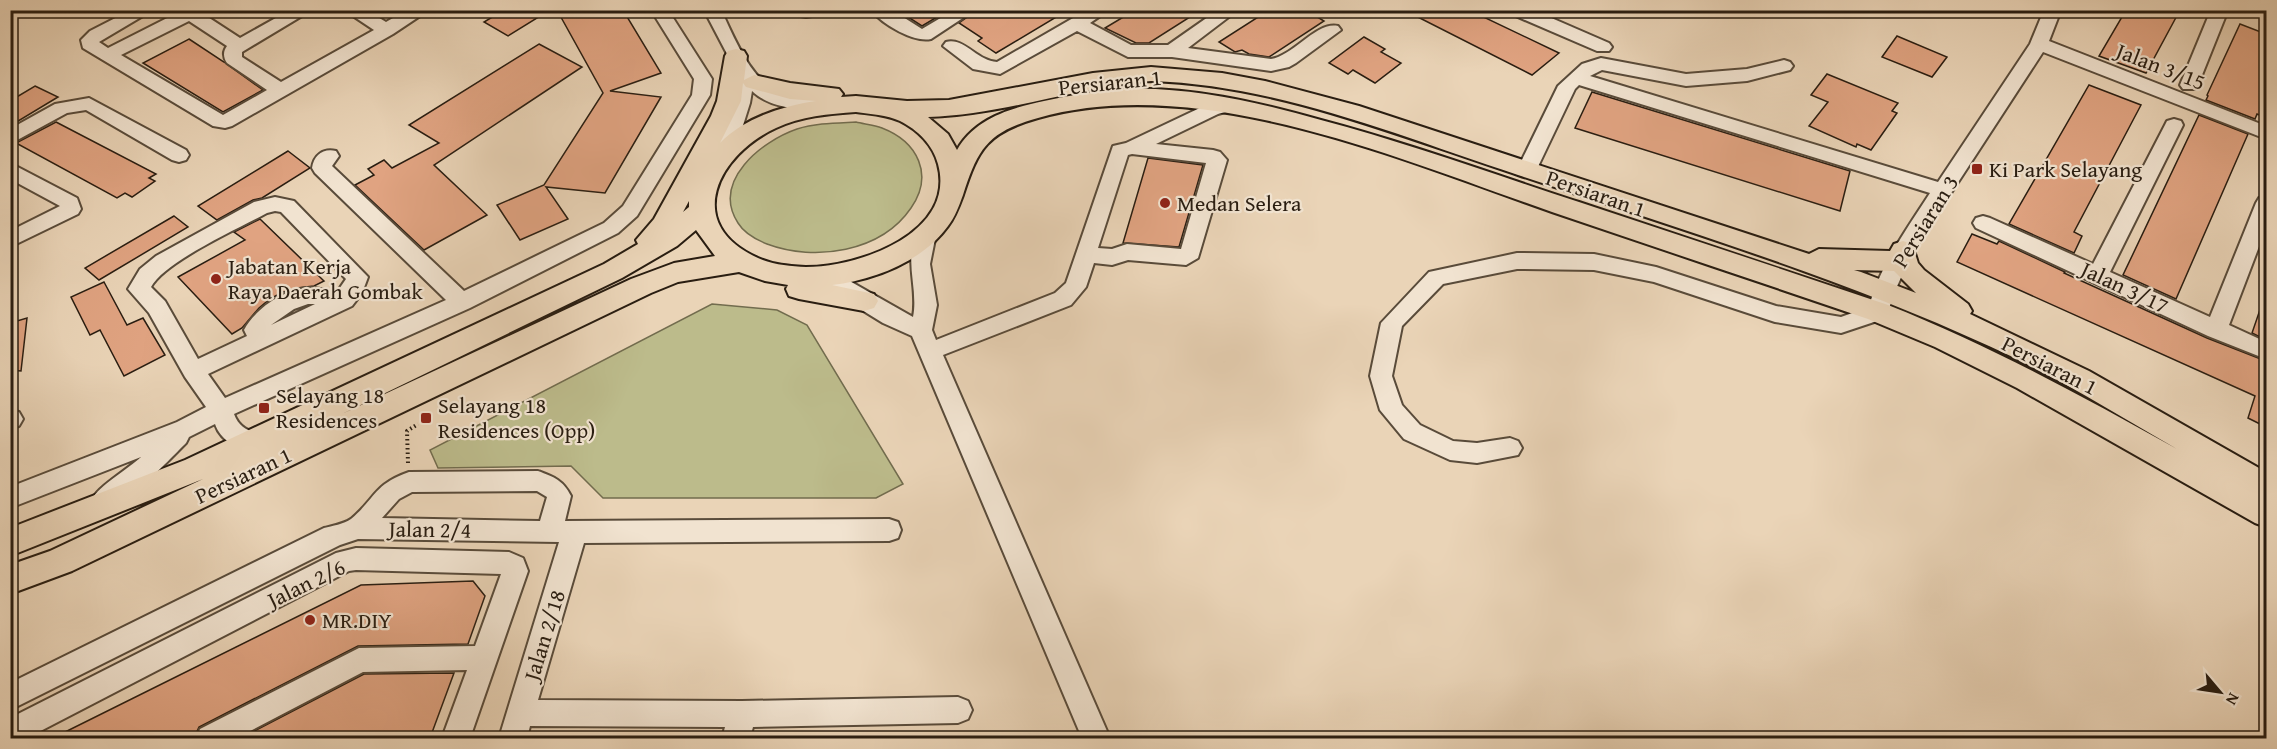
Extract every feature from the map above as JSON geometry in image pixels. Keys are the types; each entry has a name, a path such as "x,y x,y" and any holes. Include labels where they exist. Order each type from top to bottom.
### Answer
{"main road":[{"path":"630,262 663,225 723,116 745,69 790,91 980,104"},
{"name":"Persiaran 1","path":"882,108 922,110 980,104 1086,80 1143,74 1180,75 1217,80 1328,107 1527,170 1784,257 1881,302 1945,339 2044,389 2201,480 2266,514"},
{"name":"Persiaran 1","path":"952,189 968,152 979,137 1007,119 1056,105 1091,98 1155,98 1229,105 1285,117 1988,334 2108,395 2266,487"},
{"path":"856,104 882,108 908,116 930,129 945,147 953,167 952,189 947,205 926,234 898,255 863,270 825,277 794,277 765,272 740,262 716,243 703,219 703,191 707,181 724,154 744,136 769,121 798,111 828,105 856,104"},
{"path":"920,264 952,220 975,170 986,152 1004,132 1007,119"},
{"name":"Persiaran 1","path":"10,542 80,517 196,469 630,262 668,238 702,210"},
{"path":"1784,257 1853,262 1900,256 1915,277 1988,334"},
{"name":"Persiaran 1","path":"10,580 62,561 641,286 674,273 740,262"},
{"path":"674,273 724,278 864,301"},
{"path":"10,557 110,517 196,469"}],"street":[{"path":"146,10 90,40 89,44 220,122 230,121 421,10"},
{"path":"281,91 233,59 233,50 238,45 304,10"},
{"path":"352,10 387,30"},
{"path":"10,498 186,429 221,410 462,302 611,228 630,211 701,95 702,80 659,10"},
{"path":"712,10 745,69 773,97 828,105"},
{"path":"797,10 806,12 818,10"},
{"path":"879,10 918,35 925,35 968,10"},
{"path":"952,46 975,64 1000,68 1101,10"},
{"path":"1172,51 1230,10"},
{"path":"1517,10 1604,47"},
{"name":"Persiaran 3","path":"1881,302 1900,256 2038,44 2054,10"},
{"path":"2189,85 2220,10"},
{"path":"108,55 186,12 238,45"},
{"path":"1078,24 1128,51 1172,51 1271,65 1283,63 1332,30"},
{"name":"Jalan 3/15","path":"2038,44 2266,133"},
{"path":"1527,170 1568,86 1588,68 1601,64 1686,80 1747,75 1784,66"},
{"path":"724,154 741,103 745,69"},
{"path":"1575,78 1942,190"},
{"path":"10,138 62,108 89,104 178,155"},
{"path":"926,341 1063,299 1075,287 1120,151 1211,110 1229,105"},
{"path":"2098,275 2174,125"},
{"path":"1085,254 1112,257 1128,252 1186,257 1191,253 1217,160 1213,157 1129,148"},
{"path":"329,156 322,162 322,168 462,302"},
{"path":"10,170 70,202 71,209 10,240"},
{"path":"2216,330 2266,203"},
{"path":"193,371 344,300 354,287 357,277 287,206 275,204 261,207 164,261 147,274 139,289 157,307 193,371 221,410 228,429 239,438 254,442"},
{"name":"Jalan 3/17","path":"1983,223 2266,351"},
{"path":"926,234 920,264 926,305 926,341 1096,738"},
{"path":"1510,448 1477,453 1450,450 1412,432 1392,410 1381,376 1392,323 1436,278 1516,261 1594,262 1656,275 1775,315 1840,324 1881,302"},
{"path":"825,277 926,341"},
{"path":"80,517 133,479 186,429"},
{"name":"Jalan 2/18","path":"408,482 537,481 553,487 559,496 563,531 517,726"},
{"path":"358,528 390,492 408,482"},
{"name":"Jalan 2/4","path":"10,699 333,536 358,528 563,531 889,530"},
{"name":"Jalan 2/6","path":"16,734 345,561 356,559 509,562 514,566 515,571 456,738"},
{"path":"210,738 359,660 485,658"},
{"path":"10,699 16,734"},
{"path":"517,726 739,726 958,710"}],"path":[{"path":"408,482 407,431 418,424"}],"shaded area":[{"path":"856,122 879,127 895,134 913,151 919,161 921,184 918,196 898,223 883,235 865,243 826,252 786,249 763,242 744,230 731,207 731,192 744,165 756,153 769,143 797,129 819,124"},
{"path":"712,304 777,310 807,325 903,484 876,498 603,498 571,466 438,468 430,450"}],"building":[{"path":"504,10 550,10 508,36 484,22"},
{"path":"557,10 623,10 661,73 610,91 661,97 605,193 546,187 568,219 520,240 497,205 544,185 603,93"},
{"path":"897,10 949,10 922,26"},
{"path":"977,10 1068,10 996,53 978,41 982,38 959,23"},
{"path":"1135,10 1201,10 1149,43 1136,43 1105,28"},
{"path":"1269,10 1306,10 1324,21 1269,57 1249,54 1242,50 1235,52 1219,42"},
{"path":"1404,10 1469,10 1559,53 1532,75"},
{"path":"2126,10 2180,10 2146,73 2099,56"},
{"path":"2240,24 2266,34 2266,106 2262,116 2257,114 2255,119 2206,100"},
{"path":"1897,36 1947,57 1932,77 1882,57"},
{"path":"1364,37 1385,49 1381,52 1401,63 1375,83 1353,70 1348,74 1329,63"},
{"path":"189,39 263,90 223,112 143,63"},
{"path":"539,44 582,67 434,165 487,215 424,250 355,185 374,175 368,169 384,160 392,168 439,143 409,125"},
{"path":"1827,74 1898,103 1892,111 1897,113 1871,150 1857,144 1856,147 1809,126 1828,102 1811,95"},
{"path":"2089,85 2141,105 2074,232 2082,236 2074,253 2009,224"},
{"path":"35,86 58,97 10,126 10,101"},
{"path":"1592,92 1850,171 1840,211 1575,128"},
{"path":"2199,115 2248,134 2176,299 2123,275"},
{"path":"56,122 156,174 149,178 155,181 132,197 125,193 117,198 16,143"},
{"path":"288,151 310,168 262,198 253,200 217,220 198,206"},
{"name":"Medan Selera","path":"1148,158 1203,165 1179,247 1123,243"},
{"path":"174,216 188,227 99,280 85,268"},
{"path":"260,219 324,281 314,286 283,292 270,299 242,328 232,334 178,277 245,240 234,232"},
{"path":"1972,234 1997,244 1999,241 2207,338 2266,361 2266,427 2248,418 2255,396 1957,262"},
{"path":"104,282 127,325 143,318 165,355 124,376 100,330 90,335 71,297"},
{"path":"2264,298 2266,299 2266,340 2252,333"},
{"path":"27,318 21,371 10,370 10,323"},
{"path":"473,581 485,596 468,644 358,646 199,727 194,738 53,738 361,585"},
{"path":"454,673 430,738 241,738 364,674"}],"place":[{"name":"Ki Park Selayang","path":"1977,169"},
{"name":"Medan Selera","path":"1165,203"},
{"name":"Jabatan Kerja Raya Daerah Gombak","path":"216,279"},
{"name":"Selayang 18 Residences","path":"264,408"},
{"name":"Selayang 18 Residences (Opp)","path":"426,418"},
{"name":"MR.DIY","path":"310,620"}]}
